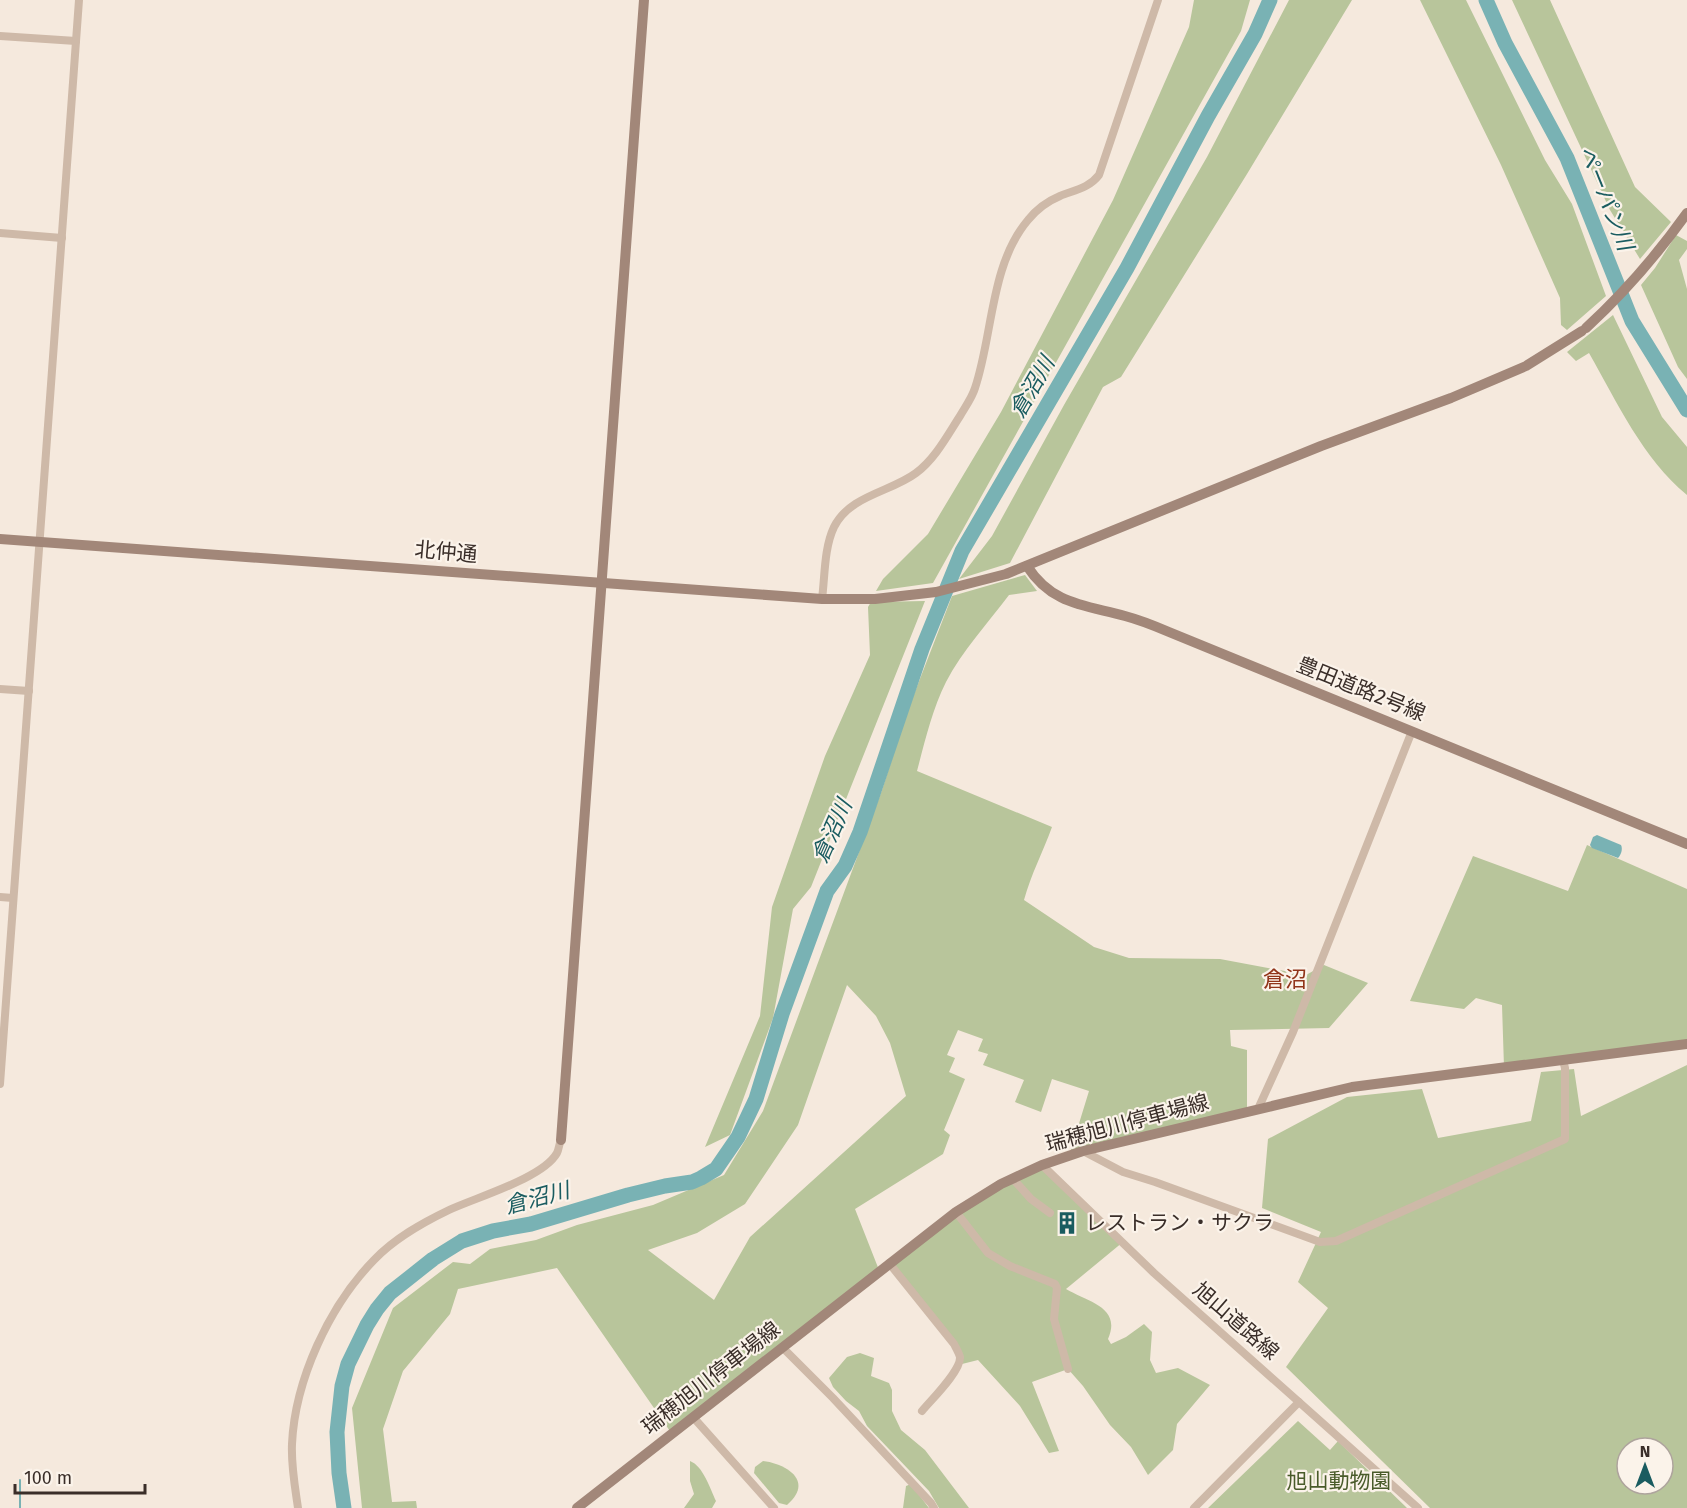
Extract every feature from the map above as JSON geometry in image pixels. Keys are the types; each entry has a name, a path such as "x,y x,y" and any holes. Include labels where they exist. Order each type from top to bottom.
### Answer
{"street":[{"path":"0,1084 79,0"},
{"path":"298,1508 292,1444 300,1392 317,1347 352,1285 375,1259 416,1227 449,1210 538,1172 557,1153 561,1140 644,0"},
{"path":"822,599 829,541 834,526 859,502 873,493 913,476 927,465 975,389 1007,258 1026,221 1048,202 1093,183 1100,175 1158,0"},
{"path":"0,36 76,41"},
{"name":"北仲通","path":"0,538 822,599 889,598 936,592 992,578 1027,566 1311,449 1451,398 1526,366 1584,330 1616,301 1682,228 1687,213"},
{"path":"0,233 62,238"},
{"name":"豊田道路2号線","path":"1027,566 1045,587 1063,599 1084,607 1126,616 1169,632 1687,844"},
{"path":"0,689 28,691"},
{"path":"1258,1109 1293,1032 1413,731"},
{"path":"0,897 13,898"},
{"name":"瑞穂旭川停車場線","path":"577,1508 956,1212 1042,1165 1083,1151 1352,1087 1687,1044"},
{"path":"1083,1151 1123,1172 1320,1242 1336,1241 1565,1139 1563,1060"},
{"name":"旭山道路線","path":"1042,1165 1154,1273 1418,1508"},
{"path":"1013,1179 1031,1199 1050,1213"},
{"path":"956,1212 988,1253 1010,1266 1055,1284 1057,1288 1054,1319 1068,1369"},
{"path":"889,1263 954,1344 960,1358 952,1376 922,1411"},
{"path":"782,1347 833,1398 934,1508"},
{"path":"1194,1508 1299,1402"},
{"path":"693,1417 774,1508"}],"green space":[{"path":"1194,0 1250,0 1241,31 933,583 876,591 883,579 928,534 1001,412 1113,200 1189,27"},
{"path":"1289,0 1352,0 1121,377 1103,387 1010,563 959,579 992,536 1064,405 1207,157"},
{"path":"1420,0 1466,0 1545,160 1572,204 1606,296 1567,330 1561,325 1560,298 1501,165"},
{"path":"1512,0 1550,0 1635,187 1671,222 1640,259 1610,210"},
{"path":"1676,235 1687,241 1687,249 1679,260 1687,289 1687,379 1678,367 1641,285"},
{"path":"1613,315 1662,417 1687,447 1687,495 1671,481 1644,447 1589,353 1576,361 1567,352"},
{"path":"1025,575 1037,591 1009,595 960,659 946,682 937,704 917,771 1052,827 1024,900 1094,947 1129,958 1220,959 1306,975 1324,965 1368,983 1329,1028 1230,1030 1231,1046 1247,1050 1247,1112 1069,1156 1089,1091 1052,1079 1041,1112 1015,1102 1024,1080 983,1065 988,1054 978,1051 983,1039 958,1030 947,1055 955,1058 949,1072 965,1079 944,1130 950,1135 943,1154 855,1209 879,1270 672,1434 557,1268 458,1289 450,1314 403,1371 383,1429 392,1502 416,1501 417,1508 362,1508 352,1408 393,1308 453,1262 470,1264 490,1249 536,1240 577,1225 653,1205 724,1175 763,1111 882,790 906,715 952,596","holes":["847,985 876,1016 890,1043 906,1096 750,1237 714,1300 648,1250 697,1233 745,1204 798,1125"]},
{"path":"925,601 811,887 793,909 773,1018 730,1135 705,1147 760,1016 772,907 825,756 870,655 868,607 871,602"},
{"path":"1587,845 1687,889 1687,1044 1504,1067 1502,1005 1476,998 1464,1009 1410,1001 1473,856 1568,891"},
{"path":"1687,1065 1687,1508 1430,1508 1286,1367 1328,1308 1298,1282 1321,1232 1262,1208 1268,1139 1347,1097 1422,1089 1438,1138 1531,1121 1541,1072 1574,1069 1581,1116"},
{"path":"1042,1165 1123,1242 1066,1289 1093,1302 1107,1313 1111,1328 1108,1339 1111,1344 1144,1324 1152,1332 1150,1360 1156,1373 1178,1368 1210,1385 1177,1424 1173,1450 1148,1475 1131,1447 1110,1425 1083,1386 1068,1369 1032,1382 1059,1451 1049,1453 1020,1406 978,1360 958,1365 960,1357 889,1263 956,1212"},
{"path":"860,1353 874,1358 871,1376 889,1383 892,1390 892,1411 901,1430 925,1450 969,1508 939,1508 929,1491 867,1426 859,1411 833,1387 829,1378 847,1357"},
{"name":"旭山動物園","path":"1298,1421 1330,1450 1338,1441 1407,1508 1208,1508"},
{"path":"690,1461 699,1468 709,1484 716,1501 712,1508 684,1508 694,1494 690,1481"},
{"path":"763,1461 789,1470 798,1482 795,1497 787,1505 779,1503 754,1473 755,1467"},
{"path":"911,1484 929,1508 903,1508 906,1486"}],"water":[{"path":"1597,835 1621,845 1618,858 1592,848 1590,845 1593,837"}],"waterway":[{"name":"倉沼川","path":"344,1508 337,1432 342,1386 348,1364 367,1325 390,1293 433,1259 462,1241 493,1231 531,1224 628,1195 692,1182 701,1178 716,1169 738,1137 756,1099 782,1014 827,891 845,866 860,832 922,649 962,551 1127,268 1208,116 1255,34 1270,0"},
{"name":"ペーパン川","path":"1486,0 1505,43 1567,158 1632,321 1687,410"},
{"path":"20,1480 20,1508"}],"place":[{"name":"レストラン・サクラ","path":"1067,1223"}],"district":[{"name":"倉沼","path":"1285,979"}]}
